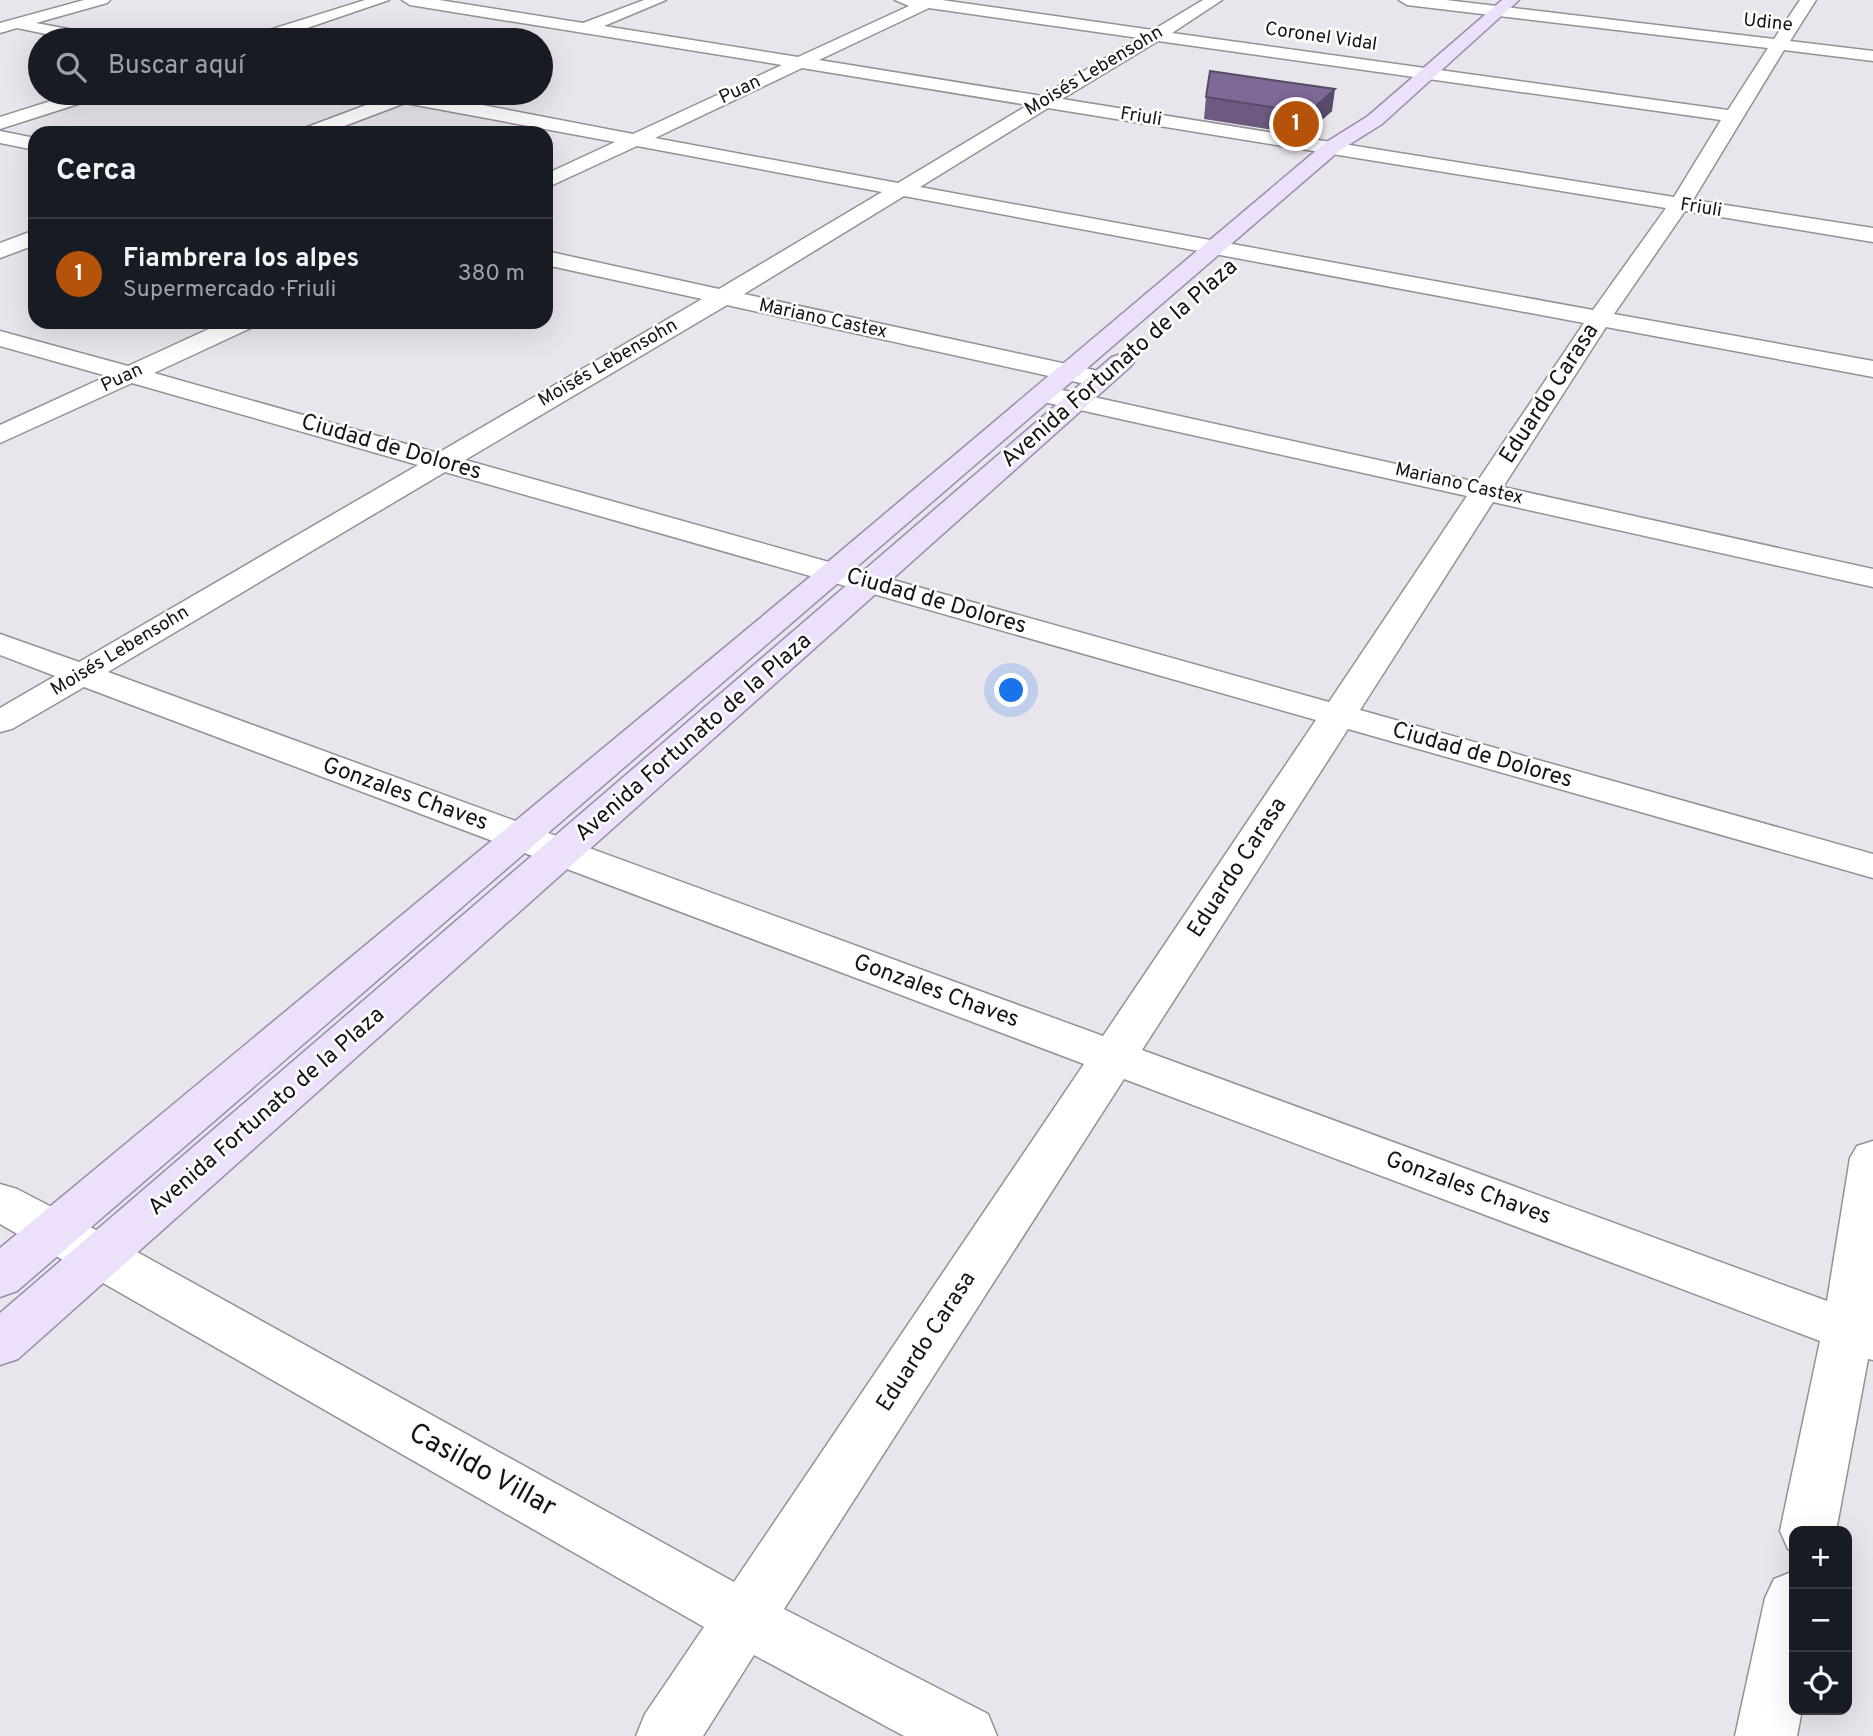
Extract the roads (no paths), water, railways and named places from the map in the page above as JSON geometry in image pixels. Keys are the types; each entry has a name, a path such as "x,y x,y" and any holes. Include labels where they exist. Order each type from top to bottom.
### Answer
{"main road":[{"name":"Avenida Fortunato de la Plaza","path":"0,1278 834,573 1073,386 1233,248 1425,73 1511,0"},
{"name":"Avenida Fortunato de la Plaza","path":"0,1344 870,583 1073,386"}],"street":[{"path":"5,25 102,0"},
{"path":"294,28 381,0"},
{"name":"Friuli","path":"410,0 1873,235"},
{"path":"553,40 658,0"},
{"name":"Coronel Vidal","path":"903,0 1733,116"},
{"name":"Moisés Lebensohn","path":"0,722 721,298 1214,0"},
{"name":"Udine","path":"1408,0 1873,56"},
{"name":"Eduardo Carasa","path":"667,1736 1600,317 1679,205 1808,0"},
{"name":"Puan","path":"553,178 930,2"},
{"path":"5,25 28,29"},
{"path":"0,123 56,105"},
{"path":"327,126 383,105"},
{"path":"460,105 1873,369"},
{"path":"0,136 28,142"},
{"path":"0,251 28,240"},
{"name":"Mariano Castex","path":"553,260 721,298 1488,491 1873,578"},
{"name":"Puan","path":"0,435 229,329"},
{"name":"Ciudad de Dolores","path":"0,338 1873,866"},
{"name":"Gonzales Chaves","path":"0,644 1861,1335"},
{"path":"1809,1526 1861,1335 1873,1158"},
{"name":"Casildo Villar","path":"0,1202 102,1256 744,1619 966,1736"},
{"path":"1766,1736 1789,1623"}],"place":[{"name":"Fiambrera los alpes","path":"1296,124"}]}
